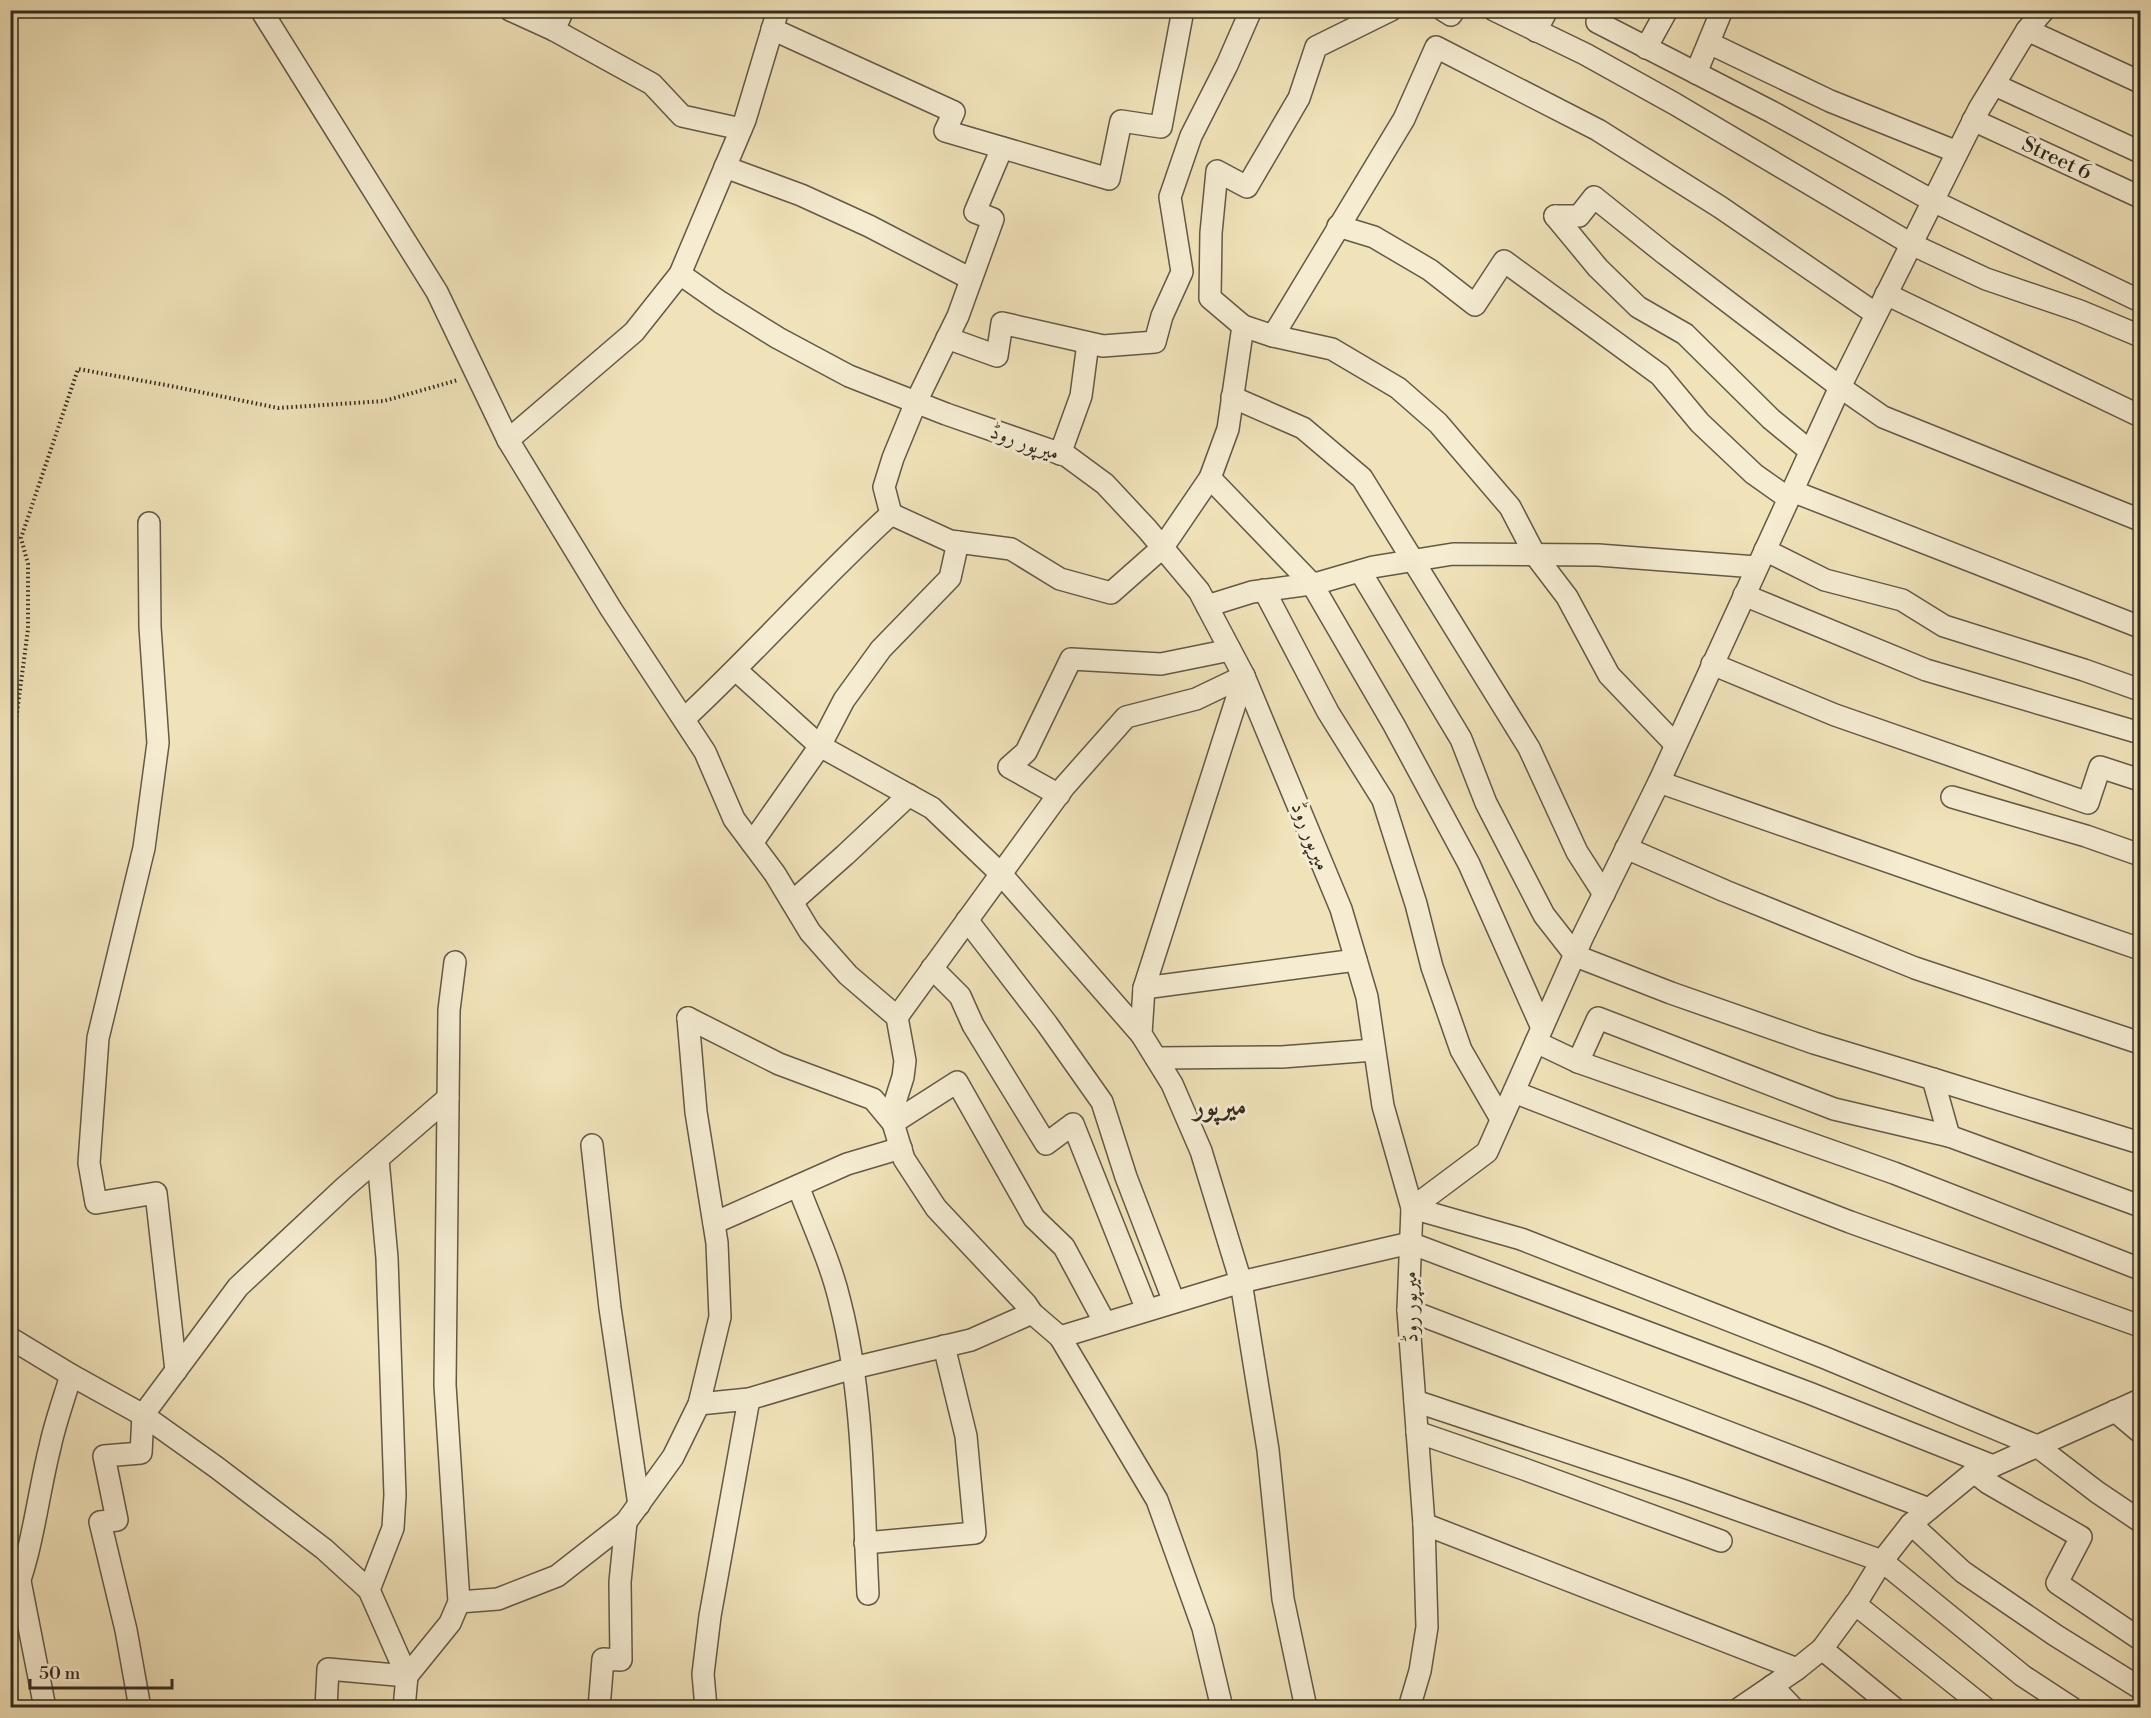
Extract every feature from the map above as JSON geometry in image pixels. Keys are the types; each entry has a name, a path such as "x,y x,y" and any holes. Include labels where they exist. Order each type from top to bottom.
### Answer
{"street":[{"path":"261,10 437,292 508,440 611,609 705,752 734,819 775,874 810,932 848,975 897,1017 905,1060 903,1077 896,1099 894,1123 904,1158 936,1208 1032,1313 1060,1337 1157,1500 1203,1628 1222,1707"},
{"path":"510,10 554,30 652,84 682,116 741,129"},
{"path":"554,30 563,10"},
{"path":"508,440 634,332 680,274 741,129 775,20 954,112 945,131 1109,179 1121,121 1161,127 1183,10"},
{"path":"947,338 997,356 1002,323 1103,346 1155,342 1162,316 1182,272 1170,198 1191,136 1227,65 1251,10"},
{"path":"1391,10 1355,18 1316,47 1299,98 1247,187 1217,171 1210,233 1210,298 1243,326 1273,336 1332,349 1398,388 1438,423 1510,507 1535,555 1567,597 1609,675 1675,744"},
{"path":"1443,10 1451,15 1454,10"},
{"path":"1494,10 1579,51 1685,110 1911,244 1986,279 2080,311 2140,336"},
{"path":"1536,31 1547,10"},
{"path":"1646,48 1667,10"},
{"path":"1696,73 1722,10"},
{"path":"1412,1208 1487,1152 1604,894 1659,782 1840,387 1973,120 2027,30 2044,10"},
{"path":"1579,51 1600,16 1646,48 1772,112 1933,201 2140,301"},
{"path":"2027,30 2140,82"},
{"path":"1709,43 1830,101 1957,152"},
{"path":"1273,336 1404,119 1436,47 1598,130 1720,207 1876,314"},
{"path":"1995,85 2140,152"},
{"name":"Street 6","path":"1973,120 2140,197"},
{"path":"891,514 884,487 916,402 958,316 993,219 975,212 1002,148"},
{"path":"725,166 801,195 868,226 971,279"},
{"path":"1810,451 1771,419 1685,334 1638,307 1598,268 1555,216 1579,216 1594,196 1665,254 1883,417 2140,520"},
{"path":"1338,226 1374,237 1430,270 1475,305 1504,261 1660,375 1700,423 1754,474 1790,494 2140,627"},
{"name":"میرپور روڈ","path":"680,274 778,339 849,376 1067,456 1106,484 1199,591 1244,676 1341,909 1367,997 1383,1106 1412,1208 1408,1310 1424,1524 1427,1627 1420,1671 1409,1707"},
{"path":"1886,294 2140,416"},
{"path":"891,514 950,541 1011,549 1060,579 1111,593 1164,548 1210,478 1228,429 1243,326"},
{"path":"1060,454 1081,396 1088,343"},
{"path":"1232,397 1303,428 1362,478 1415,560 1529,748 1577,852 1604,894"},
{"path":"1210,478 1312,584 1394,725 1470,864 1539,1035 1578,1062 1894,1173 2140,1269"},
{"path":"684,719 736,670 853,549 891,514"},
{"path":"149,523 150,627 158,743 144,848 98,1038 90,1163 96,1203 156,1193 176,1371"},
{"path":"752,843 820,746 844,700 881,649 950,578 958,542"},
{"path":"1207,606 1264,590 1312,584 1360,570 1453,554 1760,558 1825,580 1902,600 1944,626 2140,690"},
{"path":"1360,570 1461,739 1486,802 1544,915 1576,956 1671,993 1803,1039 2140,1143"},
{"path":"1264,590 1328,711 1383,800 1416,904 1432,967 1461,1050 1501,1119"},
{"path":"1744,595 1926,670 2140,733"},
{"path":"1059,795 1008,767 1026,752 1071,659 1161,664 1230,650"},
{"path":"1712,664 1835,715 2088,804 2100,767 2140,780"},
{"path":"736,670 820,746 932,808 1001,874 1141,1034 1172,1084 1201,1151 1241,1282 1268,1450 1283,1599 1306,1707"},
{"path":"897,1017 1059,795 1126,717 1196,699 1244,676"},
{"path":"1141,1034 1144,988 1244,676"},
{"path":"1659,782 2140,949"},
{"path":"792,902 909,795"},
{"path":"1952,797 2086,836 2140,855"},
{"path":"1626,848 1915,968 2140,1043"},
{"path":"967,920 1047,1024 1102,1102 1126,1178 1174,1302"},
{"path":"1144,988 1356,960"},
{"path":"406,1676 450,1623 459,1602 445,1385 449,1010 455,962"},
{"path":"932,968 960,996 973,1025 1046,1144 1073,1124 1147,1310"},
{"path":"459,1602 498,1599 557,1576 626,1522 673,1457 699,1404 720,1317 717,1243 696,1112 688,1017 779,1064 873,1099 894,1123"},
{"path":"1578,1062 1598,1017 1834,1108 1949,1136 2140,1206"},
{"path":"1156,1058 1282,1057 1374,1050"},
{"path":"1933,1079 1949,1136"},
{"path":"894,1123 957,1082 1034,1218 1064,1247 1105,1323"},
{"path":"1514,1092 1850,1222 2140,1326"},
{"path":"140,1707 126,1630 100,1522 117,1520 104,1456 141,1453 143,1415 238,1287 378,1158 448,1098"},
{"path":"592,1145 610,1308 639,1505"},
{"path":"714,1223 847,1164 901,1148"},
{"path":"369,1590 393,1528 395,1496 387,1258 378,1158"},
{"path":"798,1186 840,1301 853,1368 868,1594"},
{"path":"1412,1208 1521,1239 1823,1357 2037,1446 2097,1492 2140,1521"},
{"path":"1060,1337 1241,1282 1410,1243 1809,1393 1984,1469"},
{"path":"1408,1310 1929,1509"},
{"path":"699,1404 749,1399 853,1368 971,1340 1032,1313"},
{"path":"10,1338 143,1415 324,1549 369,1590 406,1676 404,1707"},
{"path":"865,1543 975,1533 966,1436 944,1346"},
{"path":"10,1605 20,1578 50,1446 71,1375"},
{"path":"705,1707 703,1674 710,1616 749,1399"},
{"path":"1740,1707 1797,1669 1822,1649 1855,1604 1882,1561 1911,1524 1929,1509 1984,1469 2140,1400"},
{"path":"1415,1401 1683,1490 1882,1561 2023,1676 2072,1707"},
{"path":"2115,1411 2140,1432"},
{"path":"1417,1432 1721,1541"},
{"path":"1984,1469 1988,1483 2081,1537 2056,1583 2140,1639"},
{"path":"599,1707 603,1659 621,1660 620,1582 626,1522"},
{"path":"1424,1524 1797,1669"},
{"path":"1911,1524 1963,1572 2055,1635 2140,1688"},
{"path":"20,1578 45,1707"},
{"path":"1855,1604 1985,1707"},
{"path":"1822,1649 1894,1707"},
{"path":"326,1707 328,1669 406,1676"},
{"path":"1772,1686 1793,1707"}],"path":[{"path":"10,766 27,629 27,564 21,538 78,369 278,408 384,401 477,375"}],"district":[{"name":"میرپور","path":"1220,1106"}]}
